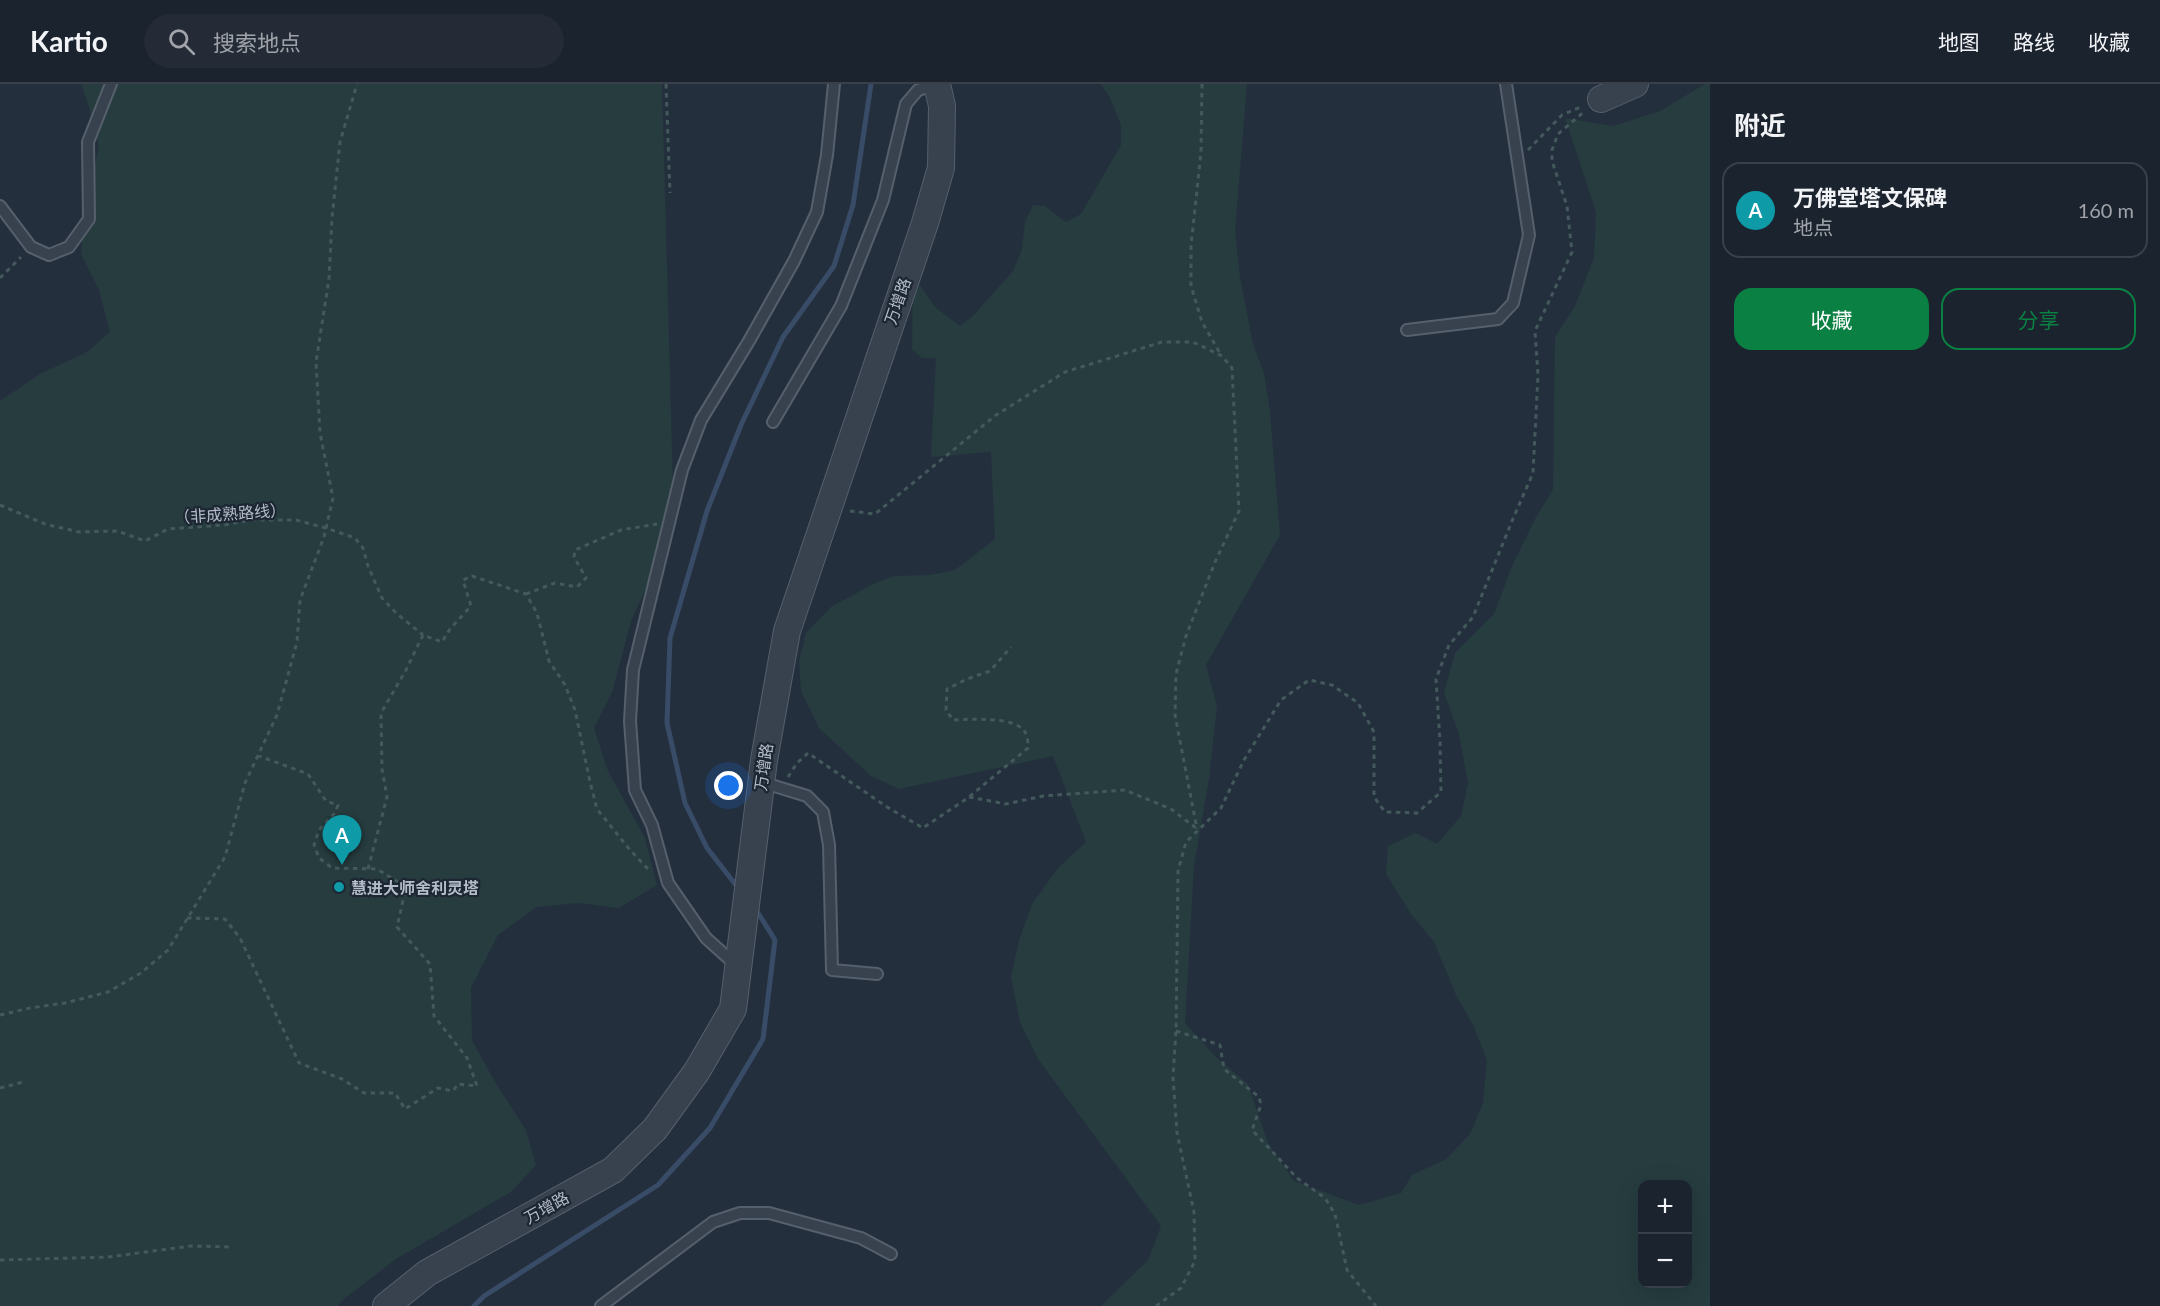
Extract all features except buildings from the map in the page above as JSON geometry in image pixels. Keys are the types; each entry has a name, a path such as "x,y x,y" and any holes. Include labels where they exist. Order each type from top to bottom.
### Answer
{"street":[{"name":"万增路","path":"386,1306 427,1273 613,1170 655,1129 697,1071 733,1009 750,876 771,786 787,631 925,223 941,168 942,106 937,84"},
{"path":"1601,99 1635,84"}],"lane":[{"path":"0,206 31,247 49,255 69,247 88,219 88,142 111,84"},
{"path":"738,966 706,938 668,883 652,825 635,790 630,721 633,670 682,470 701,420 788,271 817,212 827,155 834,84"},
{"path":"772,423 841,306 883,200 906,104 918,90 937,84"},
{"path":"1407,330 1498,319 1513,303 1529,235 1506,84"},
{"path":"771,786 807,796 823,812 829,845 832,970 878,974"},
{"path":"601,1306 713,1222 740,1213 769,1213 861,1238 891,1254"}],"path":[{"path":"0,1015 108,992 141,973 168,950 225,856 245,783 277,715 297,642 300,600 326,528 333,498 320,433 316,362 329,279 332,218 340,142 357,84"},
{"path":"666,84 670,193"},
{"path":"1197,829 1175,715 1176,674 1186,636 1215,562 1239,511 1232,368 1222,356 1202,322 1191,286 1191,246 1201,152 1202,84"},
{"path":"1518,161 1562,115 1601,99"},
{"path":"1156,1306 1181,1288 1195,1261 1194,1212 1177,1133 1173,1077 1176,1031 1178,872 1186,842 1221,808 1244,760 1281,700 1309,680 1332,685 1358,703 1374,732 1374,797 1385,812 1417,813 1440,792 1436,679 1449,645 1473,617 1533,473 1538,375 1535,331 1572,252 1566,206 1552,161 1552,150 1558,134 1601,99"},
{"path":"0,278 31,247"},
{"path":"827,509 875,514 996,415 1065,372 1161,342 1193,342 1222,356"},
{"name":"（非成熟路线）","path":"0,505 45,524 79,532 117,531 145,541 168,529 224,525 251,520 296,520 326,528 355,538 363,548 368,567 382,598 423,635"},
{"path":"368,869 387,797 382,769 381,713 423,635 442,642 450,629 471,606 463,580 472,576 526,594 555,583 577,587 586,578 574,557 575,550 621,530 669,521"},
{"path":"526,594 537,613 549,661 565,685 575,710 597,809 645,866 668,883"},
{"path":"771,786 808,753 887,807 923,828 969,797 1028,748 1026,733 1018,724 953,720 946,710 947,689 990,671 1011,647"},
{"path":"187,918 225,920 240,938 299,1063 342,1079 364,1093 395,1093 405,1109 438,1088 453,1090 458,1084 477,1086 467,1058 434,1016 429,964 397,927 406,887 376,869 332,868 319,858 314,845 319,830 335,813 338,805 326,801 308,774 259,756"},
{"path":"969,797 1006,804 1043,796 1125,790 1172,809 1197,829"},
{"path":"1176,1031 1220,1045 1224,1070 1259,1097 1261,1106 1252,1130 1297,1178 1325,1198 1335,1214 1347,1270 1376,1306"},
{"path":"0,1088 23,1082"},
{"path":"0,1260 108,1257 191,1246 232,1247"}],"green space":[{"path":"81,84 662,84 673,486 658,562 631,621 613,690 594,728 608,771 645,838 657,885 619,908 578,903 537,907 498,935 471,988 472,1040 495,1082 526,1130 536,1165 511,1192 396,1259 338,1306 0,1306 0,401 40,374 87,352 110,332 99,290 81,254 85,207 99,147"},
{"path":"1101,84 1247,84 1235,231 1240,277 1253,344 1264,373 1270,411 1280,535 1206,665 1217,706 1209,779 1194,866 1185,1023 1216,1057 1248,1084 1268,1143 1294,1181 1359,1205 1401,1193 1412,1175 1446,1159 1470,1134 1483,1103 1487,1060 1434,942 1411,914 1386,874 1388,846 1416,833 1437,844 1461,816 1468,783 1459,734 1444,693 1455,653 1494,614 1512,566 1553,489 1555,337 1575,306 1594,258 1596,212 1565,118 1613,126 1660,111 1705,84 1710,84 1710,1306 1101,1306 1148,1260 1161,1226 1038,1059 1020,1022 1011,977 1019,940 1032,904 1058,868 1086,842 1053,756 899,789 871,776 819,728 801,691 799,661 806,633 831,607 875,583 894,576 930,575 955,570 995,539 991,452 931,457 936,358 922,358 912,350 913,275 935,307 960,326 973,316 1013,271 1022,249 1025,222 1033,205 1045,206 1066,222 1081,214 1121,145 1121,125 1110,98"}],"waterway":[{"path":"739,889 707,848 685,803 667,723 670,638 707,511 741,425 783,337 834,266 853,205 871,84"},
{"path":"474,1306 484,1296 658,1185 710,1128 763,1039 775,940 755,908"}],"place":[{"name":"万佛堂塔文保碑","path":"342,865"},
{"name":"慧进大师舍利灵塔","path":"339,887"}]}
